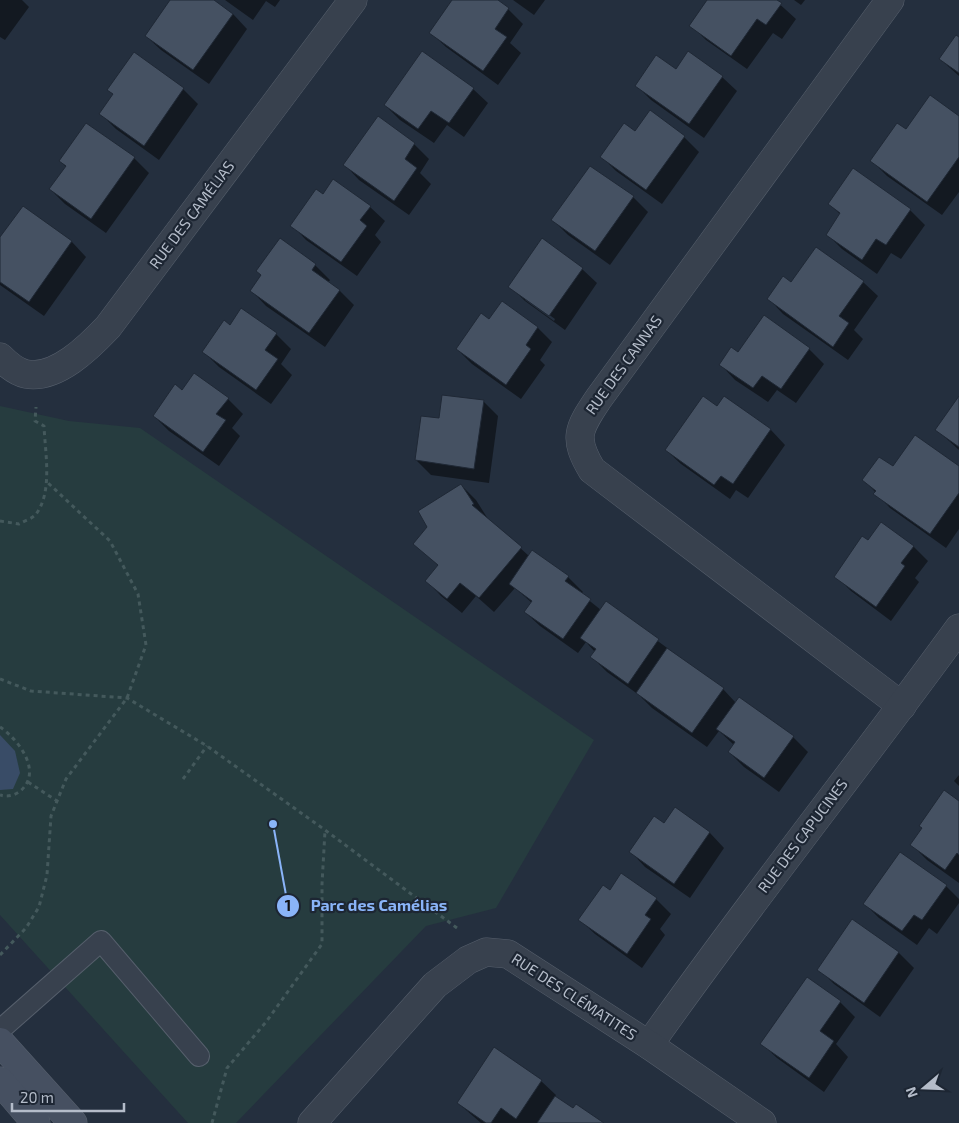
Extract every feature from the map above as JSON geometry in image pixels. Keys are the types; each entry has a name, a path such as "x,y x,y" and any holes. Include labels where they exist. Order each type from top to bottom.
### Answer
{"street":[{"name":"RUE DES CAMÉLIAS","path":"38,374 56,369 70,360 94,342 108,328 353,0"},
{"name":"RUE DES CANNAS","path":"890,0 599,398 584,420 579,443 583,455 592,470 902,706"},
{"path":"0,357 17,370 26,374 38,374"},
{"name":"RUE DES CAPUCINES","path":"649,1045 773,874 902,706 959,628"},
{"name":"RUE DES CLÉMATITES","path":"312,1123 436,985 468,960 486,952 508,954 649,1045 762,1123"},
{"path":"0,1042 73,1123"},
{"path":"0,1081 36,1123"}],"lane":[{"path":"0,1030 101,942 199,1056"}],"path":[{"path":"0,520 19,524 34,516 44,501 47,482 44,426 35,421 38,374"},
{"path":"0,955 26,928 39,907 47,875 51,816 66,779 128,698 146,645 138,594 110,541 47,482"},
{"path":"0,680 31,690 128,698 208,746 462,932"},
{"path":"0,727 16,741 29,766 28,782 17,793 5,796 0,795"},
{"path":"183,779 208,746"},
{"path":"28,782 57,800"},
{"path":"212,1123 227,1068 266,1022 322,944 322,884 325,830"}],"green space":[{"path":"0,406 69,421 140,428 594,740 496,908 426,926 236,1123 188,1123 0,915"}],"water":[{"path":"0,735 15,751 20,773 13,789 0,790"}],"building":[{"path":"170,0 214,0 233,14 193,70 145,36"},
{"path":"452,0 498,0 509,8 495,29 507,37 483,71 429,33"},
{"path":"707,0 777,0 782,3 766,25 757,19 731,56 689,26"},
{"path":"956,35 959,37 959,73 939,59"},
{"path":"422,51 474,88 449,123 431,111 418,129 384,105"},
{"path":"688,51 723,76 689,124 635,86 656,55 676,69"},
{"path":"134,52 184,88 144,146 99,114 113,94 107,90"},
{"path":"930,95 959,116 959,157 927,202 870,161 897,123 906,129"},
{"path":"650,110 685,136 646,190 600,157 624,123 635,131"},
{"path":"378,116 415,143 405,159 417,168 394,201 343,165"},
{"path":"86,123 135,157 91,219 49,189 66,166 59,161"},
{"path":"590,166 634,196 595,251 551,220"},
{"path":"853,168 911,209 886,245 876,239 862,260 826,235 840,213 828,204"},
{"path":"333,179 371,206 360,220 367,226 341,262 290,226 316,189 323,194"},
{"path":"23,206 72,241 29,302 0,282 0,237"},
{"path":"280,238 316,264 312,270 340,290 309,333 250,291 261,275 256,271"},
{"path":"542,238 583,268 549,316 508,287"},
{"path":"816,247 864,281 839,316 849,323 833,347 767,299 783,276 791,282"},
{"path":"502,301 538,327 526,345 531,349 506,385 456,349 481,313 489,319"},
{"path":"241,308 277,333 265,350 278,359 256,390 202,352 224,320 230,325"},
{"path":"764,315 810,348 781,389 762,376 753,388 719,365 731,347 738,352"},
{"path":"194,373 229,398 216,414 226,420 203,452 153,416 175,384 182,390"},
{"path":"442,395 484,400 474,469 415,460 421,416 439,418"},
{"path":"703,396 717,406 724,396 771,429 733,484 721,476 714,485 665,450"},
{"path":"959,396 959,447 935,430"},
{"path":"915,435 959,466 959,493 930,534 873,494 876,491 862,480 879,457 893,466"},
{"path":"461,484 474,504 472,505 522,547 479,598 460,583 447,599 425,581 438,565 413,544 427,527 418,511"},
{"path":"881,522 914,546 901,563 905,566 876,607 834,577 862,536 868,540"},
{"path":"532,550 569,576 565,581 591,599 563,639 524,612 532,601 509,584"},
{"path":"606,601 659,639 628,684 590,657 596,649 580,638"},
{"path":"667,648 724,688 692,733 636,693"},
{"path":"739,697 794,736 764,778 728,752 735,742 716,729"},
{"path":"944,790 959,801 959,855 957,853 945,870 910,845 922,828 919,826"},
{"path":"675,807 710,832 674,884 629,852 654,816 664,823"},
{"path":"900,852 947,885 922,920 914,915 902,931 863,904"},
{"path":"621,873 657,898 645,915 651,919 627,954 578,920 603,885 610,890"},
{"path":"852,919 899,952 864,1003 817,970"},
{"path":"807,977 841,1001 820,1031 834,1041 809,1078 760,1044"},
{"path":"494,1047 542,1080 516,1119 501,1108 491,1123 486,1123 457,1103"},
{"path":"555,1096 573,1108 576,1104 604,1123 537,1123"}],"place":[{"name":"Parc des Camélias","path":"273,824"}]}
